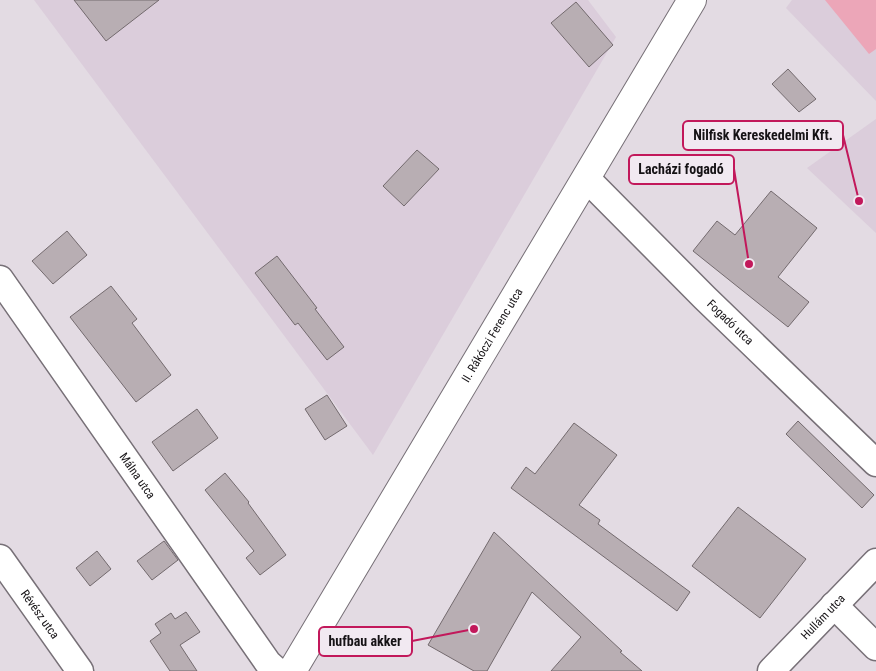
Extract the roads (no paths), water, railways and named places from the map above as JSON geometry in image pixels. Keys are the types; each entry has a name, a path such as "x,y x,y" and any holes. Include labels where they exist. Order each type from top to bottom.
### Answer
{"main road":[{"name":"II. Rákóczi Ferenc utca","path":"292,671 692,0"}],"street":[{"name":"Fogadó utca","path":"586,178 705,298 876,463"},
{"name":"Málna utca","path":"0,279 268,663 278,671"},
{"name":"Révész utca","path":"0,558 80,671"},
{"name":"Hullám utca","path":"771,671 876,562"},
{"path":"834,605 876,647"}],"place":[{"name":"Nilfisk Kereskedelmi Kft.","path":"859,201"},
{"name":"Lacházi fogadó","path":"749,264"},
{"name":"hufbau akker","path":"474,629"}]}
